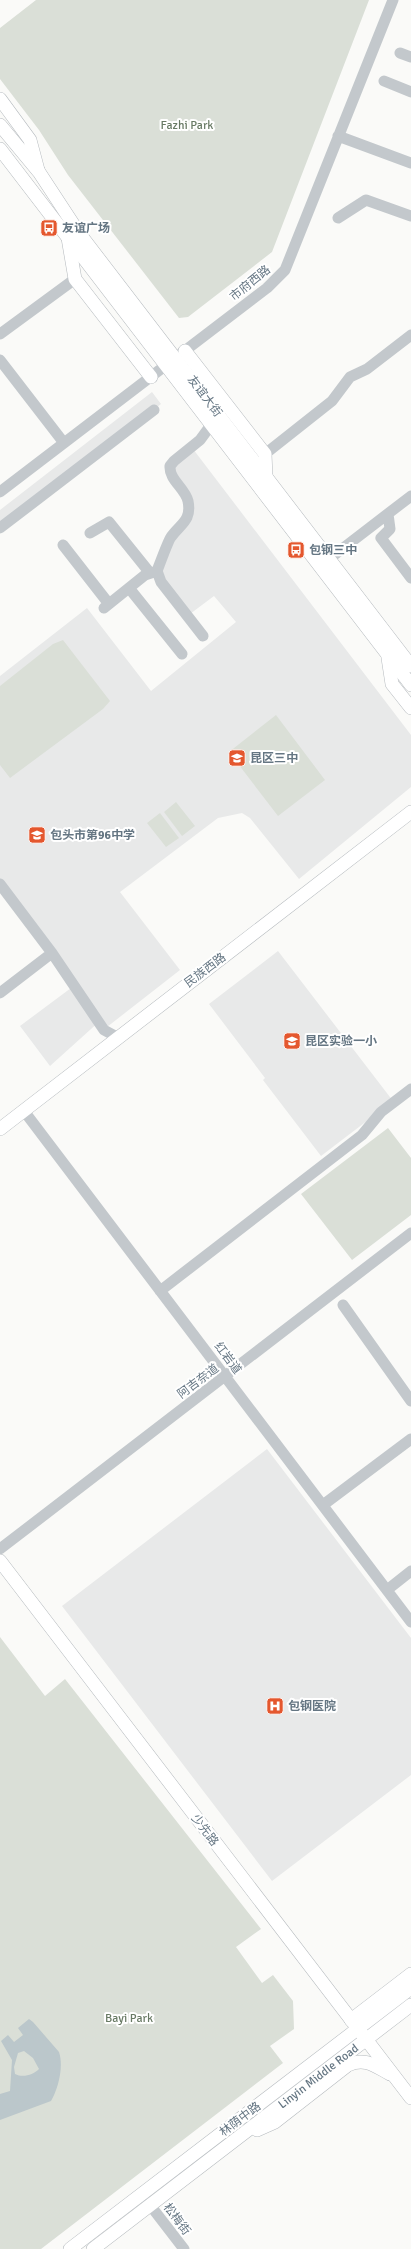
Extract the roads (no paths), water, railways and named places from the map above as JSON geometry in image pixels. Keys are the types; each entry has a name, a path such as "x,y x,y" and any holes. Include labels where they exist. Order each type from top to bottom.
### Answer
{"main road":[{"path":"0,99 30,140 38,172"},
{"name":"友谊大街","path":"0,125 38,172 79,233 411,666"},
{"name":"友谊大街","path":"0,149 67,236 176,358 211,425 411,685"},
{"path":"67,236 75,279 150,377"},
{"path":"176,358 265,454 266,477"},
{"path":"388,656 392,684 411,708"},
{"name":"民族西路","path":"0,1129 117,1037 411,812"},
{"name":"少先路","path":"0,1561 411,2098"},
{"path":"355,2024 411,1974"},
{"name":"林荫中路","path":"70,2249 355,2024 411,1988"},
{"name":"Linyin Middle Road","path":"93,2249 411,2006"},
{"path":"239,2137 275,2122 348,2065 357,2061 364,2061 394,2075"}],"street":[{"name":"市府西路","path":"0,492 267,288 285,270 295,251 308,211 393,0"},
{"path":"384,81 411,92"},
{"path":"338,136 411,163"},
{"path":"338,218 366,200 411,216"},
{"path":"0,334 75,279"},
{"path":"265,454 332,401 350,377 367,369 411,335"},
{"path":"0,360 64,443"},
{"path":"0,528 154,410"},
{"path":"63,545 106,606 153,572 170,538 183,525 188,513 186,494 172,474 170,466 200,440 211,425"},
{"path":"329,559 411,496"},
{"path":"388,514 390,529 381,538 411,578"},
{"path":"90,533 105,522 109,522 153,572 203,636"},
{"path":"129,588 182,654"},
{"path":"0,884 52,953 104,1030 117,1037"},
{"path":"0,992 52,953"},
{"path":"160,1290 362,1135 381,1112 411,1089"},
{"name":"红岩道","path":"24,1111 411,1622"},
{"name":"阿吉奈道","path":"0,1549 411,1233"},
{"path":"343,1305 411,1402"},
{"path":"323,1505 411,1439"},
{"path":"387,1590 411,1572"},
{"name":"松梅街","path":"150,2205 184,2249"}],"place":[{"name":"友谊广场","path":"49,228"},
{"name":"包钢三中","path":"296,550"},
{"name":"昆区三中","path":"237,758"},
{"name":"包头市第96中学","path":"37,835"},
{"name":"昆区实验一小","path":"292,1041"},
{"name":"包钢医院","path":"275,1706"}],"park label":[{"name":"Fazhi Park","path":"187,125"},
{"name":"Bayi Park","path":"129,2018"}]}
